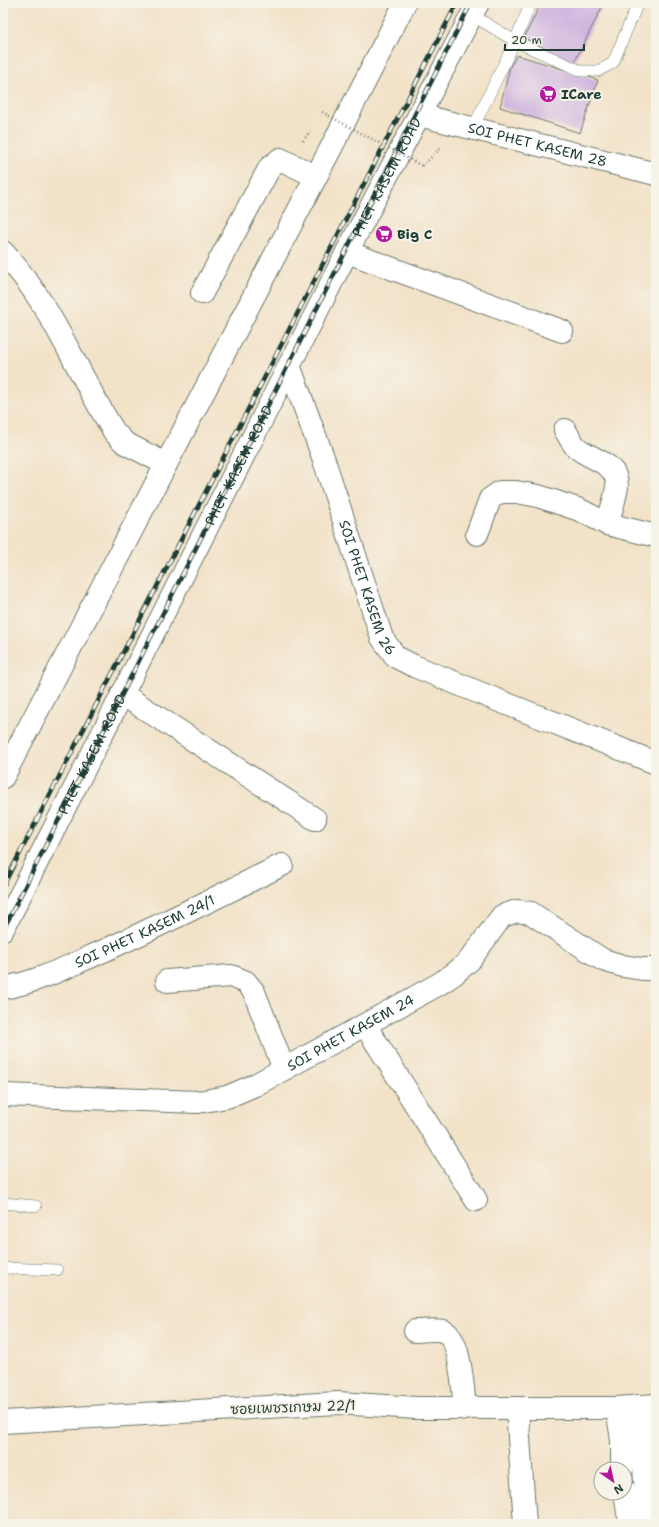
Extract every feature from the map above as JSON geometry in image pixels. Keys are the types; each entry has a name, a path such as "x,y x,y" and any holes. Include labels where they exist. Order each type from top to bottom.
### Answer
{"street":[{"path":"3,777 405,3"},
{"name":"PHET KASEM ROAD","path":"3,929 289,365 475,9"},
{"name":"SOI PHET KASEM 28","path":"419,115 656,174"},
{"path":"202,293 270,167 280,159 315,176"},
{"path":"347,252 562,332"},
{"path":"7,263 44,306 116,433 124,443 166,464"},
{"name":"SOI PHET KASEM 26","path":"289,365 323,457 382,638 391,652 396,657 414,666 656,763"},
{"path":"565,430 575,446 588,455 602,461 615,472 617,486 607,524"},
{"path":"477,534 490,499 500,492 516,492 538,496 580,510 607,524 656,536"},
{"path":"122,694 315,819"},
{"name":"SOI PHET KASEM 24/1","path":"3,988 21,985 121,944 282,865"},
{"name":"SOI PHET KASEM 24","path":"3,1095 198,1102 227,1097 284,1070 454,974 469,961 502,916 517,911 531,913 603,960 623,966 642,969 656,969"},
{"path":"167,981 231,976 246,982 254,992 284,1070"},
{"path":"365,1025 476,1200"},
{"path":"415,1331 443,1330 452,1338 460,1360 465,1409"},
{"name":"ซอยเพชรเกษม 22/1","path":"3,1422 338,1403 416,1408 465,1409 618,1408 648,1406"},
{"path":"640,1524 647,1512 648,1406"},
{"path":"618,1408 622,1440 622,1461"},
{"path":"516,1409 525,1524"},
{"path":"626,1501 628,1513 635,1524"}],"lane":[{"path":"473,128 532,3"},
{"path":"475,9 515,41 581,71 598,71 613,63 638,3"},
{"path":"3,1203 36,1206"},
{"path":"3,1268 57,1270"}],"path":[{"path":"322,112 422,166 445,145"}],"building":[{"path":"541,3 604,3 574,63 524,38"},
{"name":"ICare","path":"517,55 598,80 580,133 500,107 510,67"}],"railway":[{"path":"3,886 457,3"},
{"path":"3,930 471,3"}],"place":[{"name":"ICare","path":"548,94"},
{"name":"Big C","path":"384,234"}]}
